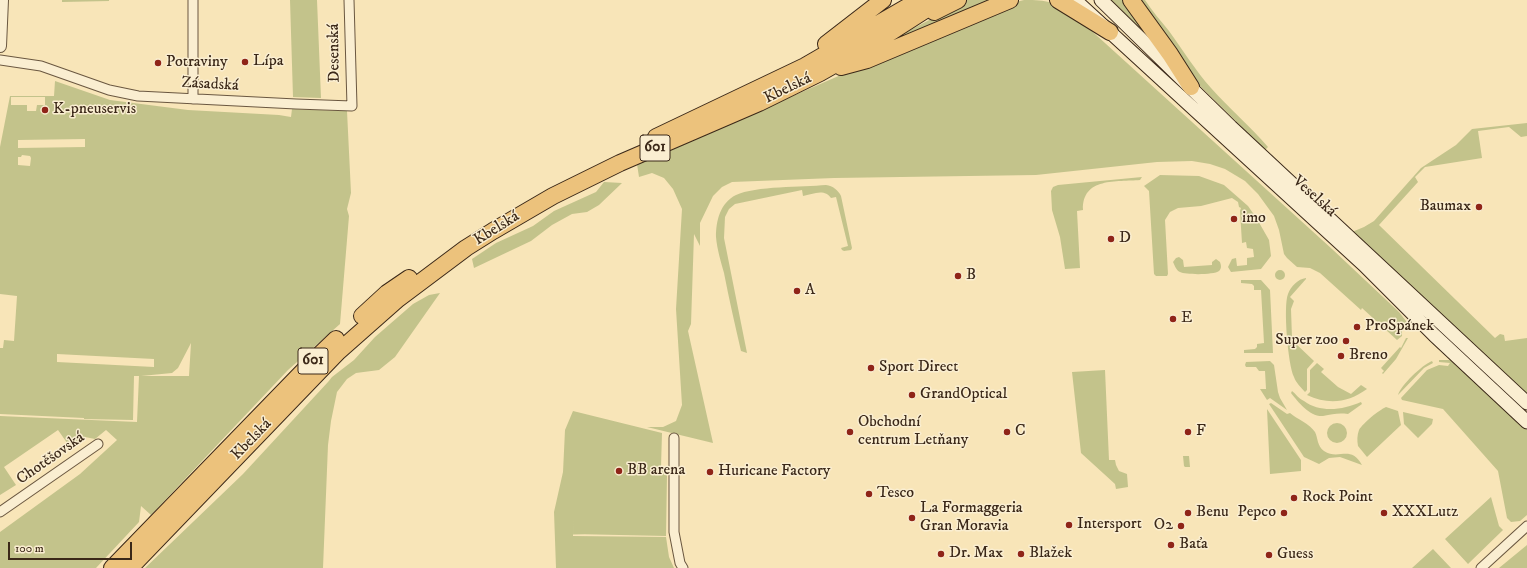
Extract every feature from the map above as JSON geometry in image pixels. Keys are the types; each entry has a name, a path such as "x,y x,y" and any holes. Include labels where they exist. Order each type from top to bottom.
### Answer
{"highway":[{"path":"787,75 883,0"},
{"name":"Kbelská","path":"112,568 311,363 387,293 464,238 544,189 806,66 919,0"},
{"name":"Kbelská","path":"130,568 338,352 380,314 438,268 493,231 553,196 620,164 759,103 820,73 885,36 941,0"},
{"name":"601","path":"885,36 958,0"},
{"path":"820,73 867,60 1010,0"},
{"path":"1058,0 1110,32"},
{"path":"1131,0 1170,54 1191,87"}],"main road":[{"name":"Veselská","path":"1075,0 1364,265 1527,403"},
{"name":"Veselská","path":"1101,0 1439,330 1527,422"}],"street":[{"path":"0,46 2,0"},
{"path":"192,0 193,100"},
{"name":"Desenská","path":"349,0 352,106"},
{"name":"Zásadská","path":"0,60 42,66 123,94 138,96 193,100 352,106"},
{"path":"674,438 674,532 680,563 683,568"},
{"name":"Chotěšovská","path":"0,512 98,444"},
{"path":"1481,568 1527,526"}],"green space":[{"path":"62,0 109,0 109,1 62,2"},
{"path":"290,0 317,0 321,98 293,97"},
{"path":"967,0 992,0 865,54"},
{"path":"1024,0 1050,2 1073,14 1332,249 1399,312 1406,321 1409,330 1407,330 1405,323 1402,325 1402,336 1397,340 1320,273 1310,268 1297,267 1284,254 1279,230 1274,216 1258,194 1245,181 1225,169 1210,164 1192,161 1157,162 1036,175 834,178 732,182 722,187 713,196 700,223 700,246 694,234 691,324 688,331 713,443 647,427 663,427 676,421 682,405 676,309 682,209 673,189 664,178 652,173 639,177 637,164 937,33 1008,4"},
{"path":"1109,0 1123,0 1161,52"},
{"path":"1134,0 1145,0 1205,81 1268,147 1265,150 1191,77"},
{"path":"55,81 110,100 188,110 291,117 292,109 347,111 351,193 347,209 349,216 340,324 288,370 151,515 141,506 139,522 96,568 0,568 0,532 80,474 117,440 106,430 95,439 85,437 70,447 58,430 4,467 16,485 0,495 0,416 137,422 139,376 134,376 133,420 84,419 0,414 0,348 3,348 4,340 14,341 17,296 0,294 0,147 10,96 54,96","holes":["11,97 45,97 45,105 37,105 36,111 27,111 27,105 11,105","85,139 85,147 18,148 18,140","22,155 30,156 30,166 18,165 18,157 21,157","191,343 189,376 141,376 172,373 178,368","57,354 154,359 154,367 57,362"]},
{"path":"1527,123 1527,136 1521,137 1509,127 1478,131 1482,158 1425,167 1415,177 1418,182 1379,225 1495,338 1500,334 1504,335 1505,341 1527,338 1527,395 1352,232 1374,221 1421,168 1456,145 1472,129"},
{"path":"1160,175 1199,176 1224,185 1248,206 1269,240 1271,256 1261,269 1231,272 1228,267 1232,259 1236,258 1237,266 1247,265 1247,258 1254,257 1253,249 1247,248 1246,242 1242,243 1241,208 1239,207 1238,202 1232,198 1201,206 1178,208 1170,212 1165,220 1168,274 1167,276 1156,276 1154,274 1149,191 1144,186"},
{"path":"1142,177 1140,180 1102,183 1088,192 1084,199 1083,210 1077,211 1080,268 1065,269 1060,237 1052,210 1051,191 1053,187 1058,185"},
{"path":"604,182 622,183 599,205 587,212 572,214 552,225 531,241 474,268 472,259 496,243 533,226 554,211 596,192"},
{"path":"831,186 841,196 852,248 851,250 844,251 841,248 848,246 836,197 831,198 825,193 818,192 803,196 802,190 735,204 729,209 725,217 724,238 747,353 741,351 716,237 720,213 731,198 744,192 767,188"},
{"path":"1179,257 1183,260 1184,267 1212,265 1212,262 1216,259 1220,262 1221,268 1219,271 1212,273 1183,273 1176,268 1173,262"},
{"path":"1278,270 1282,270 1284,271 1284,279 1278,280 1275,277 1275,273"},
{"path":"1306,278 1290,297 1294,301 1291,309 1292,338 1294,342 1314,361 1307,369 1307,390 1305,392 1296,381 1292,370 1288,349 1286,310 1288,294 1291,288 1298,281"},
{"path":"1241,280 1261,280 1270,290 1273,353 1244,353 1244,350 1255,349 1257,344 1264,343 1261,290 1254,290 1254,286 1252,284 1241,283"},
{"path":"440,293 395,357 379,370 356,373 347,379 337,392 328,445 323,568 145,568 243,474 332,377 354,360 375,337 413,304 429,295"},
{"path":"1406,338 1408,338 1396,359 1383,374 1382,373 1384,371 1381,368 1400,347 1401,348"},
{"path":"1439,360 1451,360 1460,367 1527,430 1527,515 1520,521 1511,522 1507,518 1498,471 1443,409 1402,400 1401,398 1427,370 1439,365 1448,366 1450,363 1439,362"},
{"path":"1270,361 1274,365 1280,398 1287,410 1270,398 1267,400 1260,389 1266,389 1265,371 1259,371 1256,367 1246,367 1245,365 1246,362"},
{"path":"1432,361 1433,363 1424,368 1398,395 1403,386 1412,376"},
{"path":"1317,363 1324,369 1321,372 1338,387 1351,394 1361,385 1367,389 1353,397 1338,401 1323,400 1307,395 1310,392 1310,370"},
{"path":"1105,370 1109,460 1115,460 1119,471 1127,474 1128,487 1116,489 1115,484 1081,453 1072,372"},
{"path":"1292,391 1310,405 1324,409 1347,407 1361,402 1362,404 1348,414 1318,416 1309,412 1297,401 1291,393"},
{"path":"1271,403 1287,414 1290,413 1310,426 1315,432 1319,444 1324,451 1329,454 1353,455 1362,465 1340,457 1329,458 1319,464 1304,457 1269,404"},
{"path":"1386,407 1398,411 1401,425 1367,457 1358,446 1357,438 1359,430 1371,417"},
{"path":"1267,409 1301,460 1301,471 1270,474"},
{"name":"BB arena","path":"573,411 662,433 661,467 664,467 664,475 667,475 666,536 573,534 573,536 666,537 669,557 674,568 556,568 554,512 563,472 565,430"},
{"path":"1403,412 1433,419 1432,424 1418,438 1404,424"},
{"path":"1333,423 1341,423 1347,429 1347,437 1341,443 1333,443 1327,437 1327,429"},
{"path":"1183,456 1189,456 1190,467 1184,466"},
{"path":"1491,497 1499,526 1503,530 1468,564 1445,539"},
{"path":"1527,545 1527,568 1499,568"},
{"path":"1433,549 1451,568 1412,568"}],"place":[{"name":"Lípa","path":"245,62"},
{"name":"Potraviny","path":"158,63"},
{"name":"K-pneuservis","path":"45,110"},
{"name":"Baumax","path":"1479,207"},
{"name":"imo","path":"1234,219"},
{"name":"D","path":"1111,239"},
{"name":"B","path":"958,276"},
{"name":"A","path":"797,291"},
{"name":"E","path":"1173,319"},
{"name":"ProSpánek","path":"1357,327"},
{"name":"Super zoo","path":"1346,341"},
{"name":"Breno","path":"1341,356"},
{"name":"Sport Direct","path":"871,368"},
{"name":"GrandOptical","path":"912,395"},
{"name":"Obchodní centrum Letňany","path":"850,432"},
{"name":"C","path":"1007,432"},
{"name":"F","path":"1188,432"},
{"name":"BB arena","path":"619,471"},
{"name":"Huricane Factory","path":"710,472"},
{"name":"Tesco","path":"869,494"},
{"name":"Rock Point","path":"1294,498"},
{"name":"Benu","path":"1188,513"},
{"name":"Pepco","path":"1284,513"},
{"name":"XXXLutz","path":"1384,513"},
{"name":"La Formaggeria Gran Moravia","path":"912,518"},
{"name":"Intersport","path":"1069,525"},
{"name":"O2","path":"1181,526"},
{"name":"Baťa","path":"1171,545"},
{"name":"Dr. Max","path":"941,554"},
{"name":"Blažek","path":"1021,554"},
{"name":"Guess","path":"1269,555"}]}
